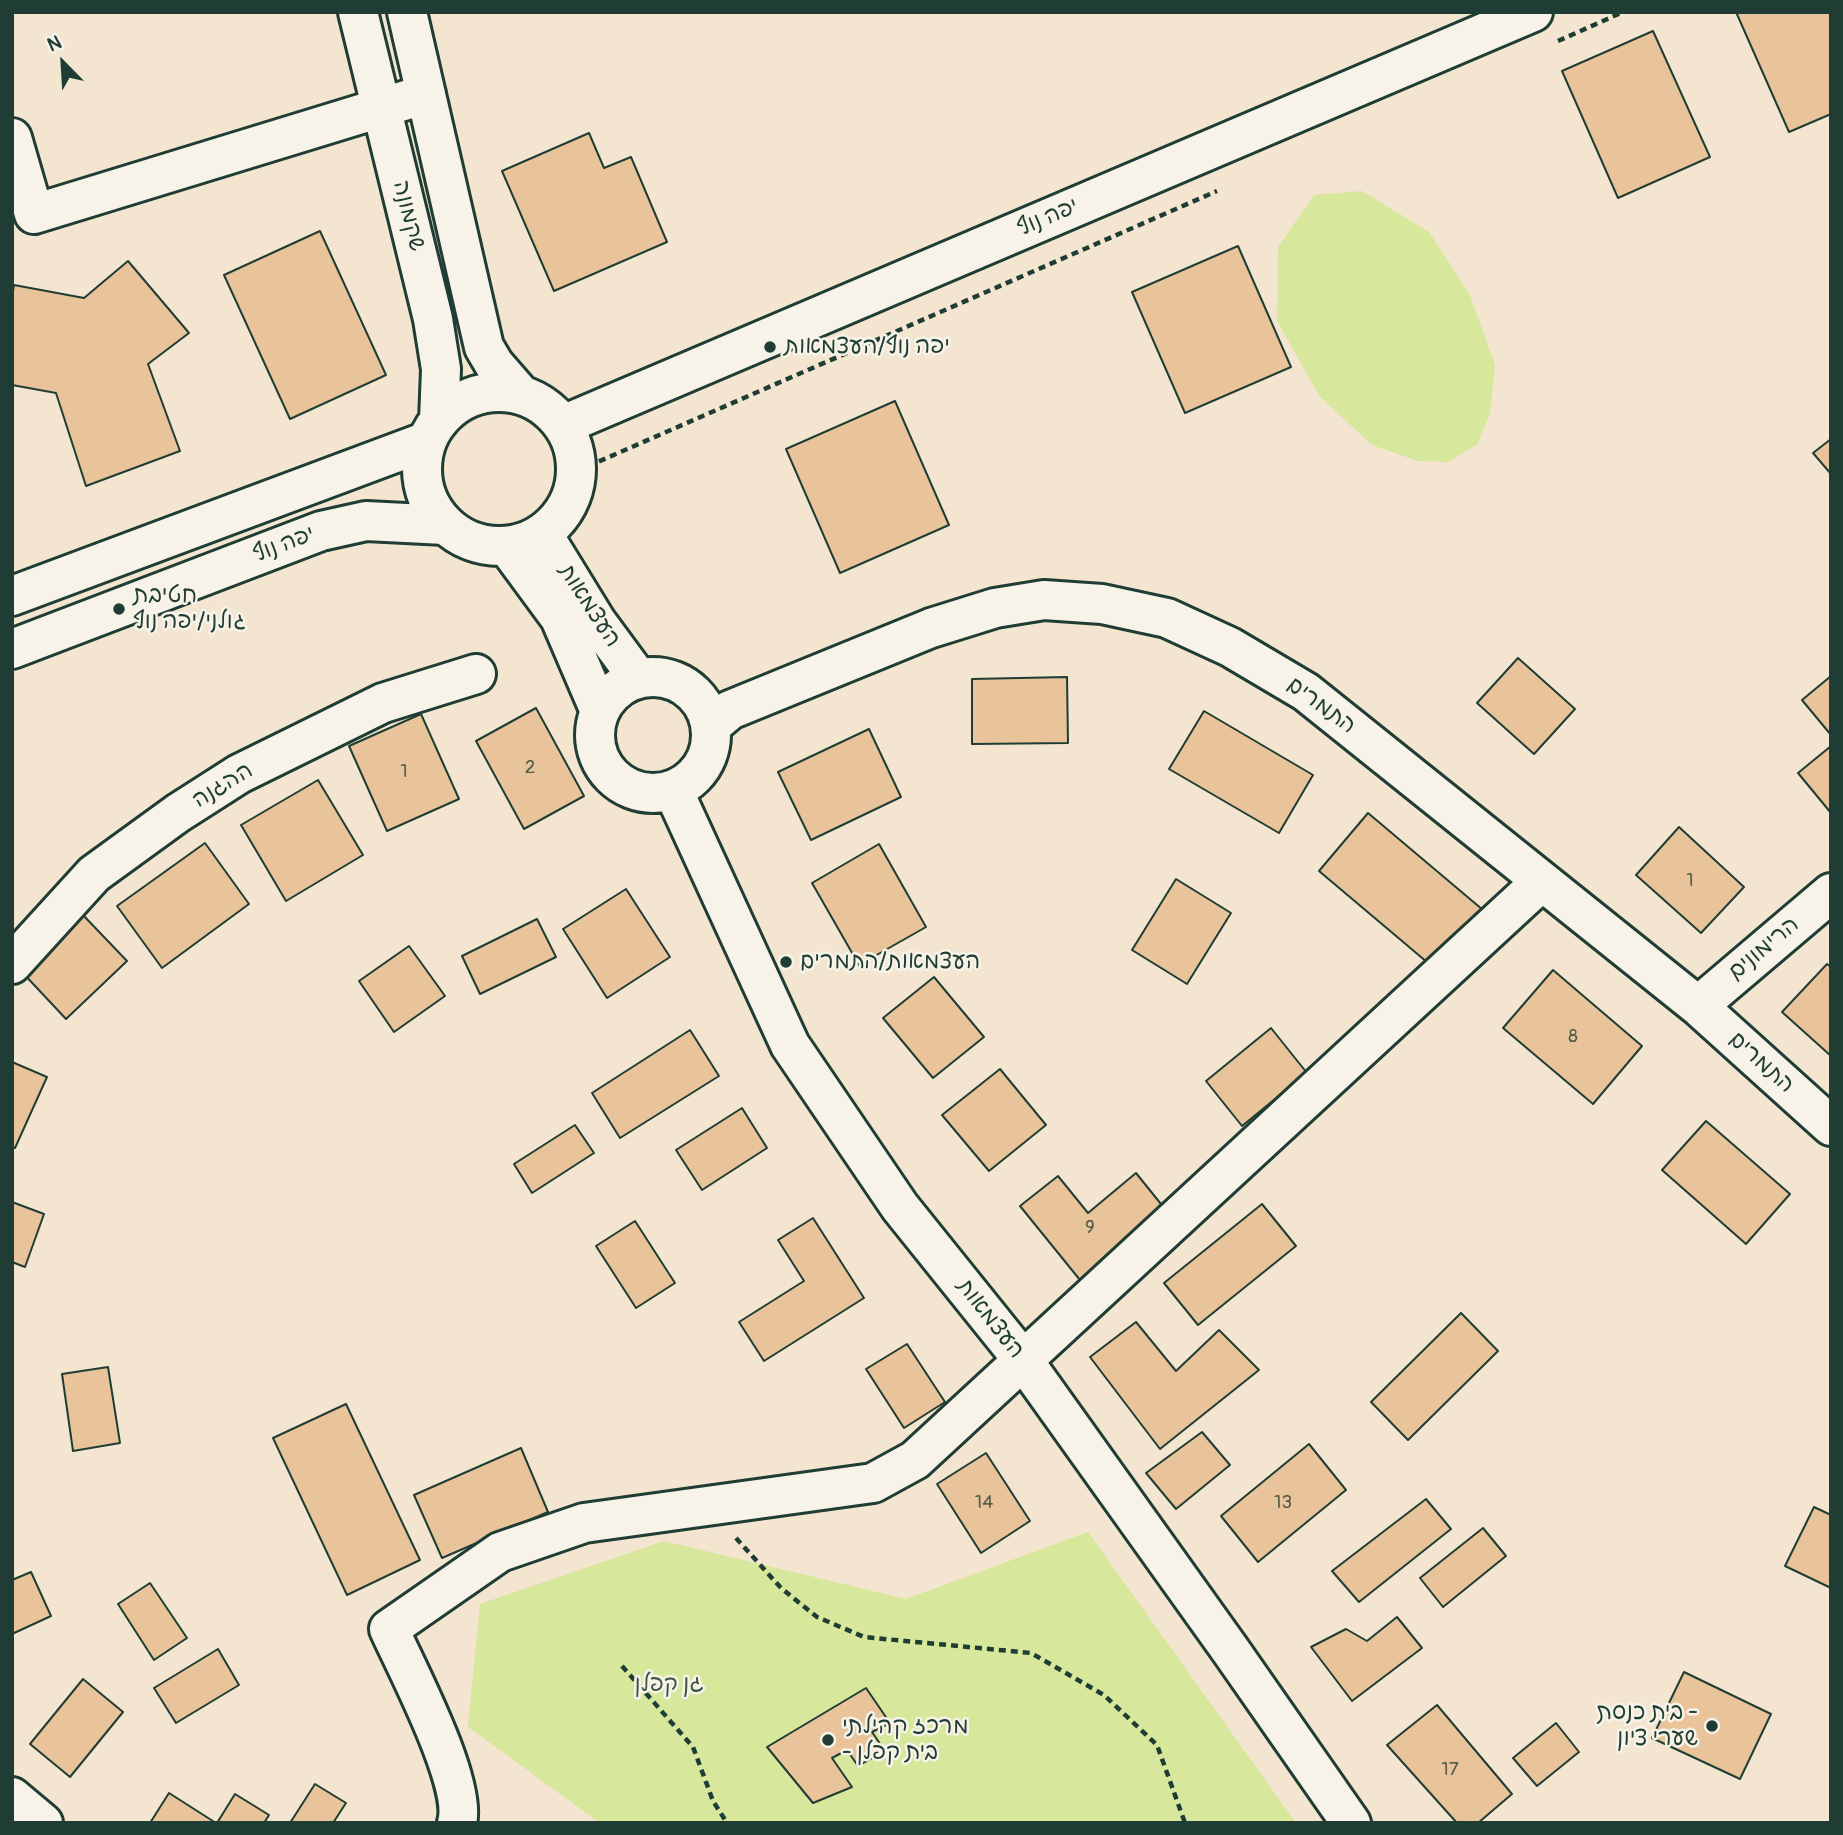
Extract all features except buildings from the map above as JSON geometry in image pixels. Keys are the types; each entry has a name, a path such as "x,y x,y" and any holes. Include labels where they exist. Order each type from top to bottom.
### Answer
{"street":[{"name":"שקמונה","path":"358,12 433,319 441,369 433,431"},
{"name":"שקמונה","path":"407,12 484,347 494,365 521,395"},
{"name":"יפה נוף","path":"563,425 1540,29"},
{"path":"12,138 34,214 425,94"},
{"path":"499,392 521,395 545,406 563,425 574,447 577,471 572,495 560,517 524,539 487,545 467,539 445,525 428,498 423,479 423,460 433,431 456,405 477,395 499,392"},
{"name":"יפה נוף","path":"12,596 433,431"},
{"name":"יפה נוף","path":"12,649 321,531 366,521 445,525"},
{"name":"העצמאות","path":"524,539 596,621 638,678"},
{"name":"העצמאות","path":"524,539 599,709"},
{"name":"התמרים","path":"711,726 730,710 931,628 995,608 1044,600 1102,604 1167,618 1230,647 1306,692 1698,1006 1831,1126"},
{"name":"ההגנה","path":"12,964 93,874 178,813 239,774 383,703 476,674"},
{"path":"658,676 677,681 693,692 705,708 711,726 710,746 703,765 691,780 673,790 653,793 634,790 617,781 603,767 596,748 594,729 599,709 609,695 622,684 638,678 658,676"},
{"name":"העצמאות","path":"673,790 790,1045 900,1207 1023,1360 1351,1823"},
{"path":"457,1823 458,1796 443,1749 389,1629 500,1552 584,1522 873,1482 915,1460 1542,881"},
{"name":"הרימונים","path":"1698,1006 1831,893"},
{"path":"12,1797 43,1823"}],"path":[{"path":"1540,29 1623,12"},
{"path":"577,471 1228,186"},
{"path":"708,1506 781,1588 817,1617 864,1637 1031,1653 1104,1695 1157,1745 1185,1823"},
{"path":"622,1666 693,1747 713,1801 727,1823"}],"green space":[{"path":"1362,191 1429,232 1470,295 1495,365 1490,413 1478,444 1448,462 1418,461 1372,445 1320,397 1277,321 1278,247 1314,195"},
{"name":"גן קפלן","path":"1088,1532 1296,1823 600,1823 468,1727 480,1604 664,1541 906,1599"}],"place":[{"name":"יפה נוף/העצמאות","path":"770,347"},
{"name":"חטיבת גולני/יפה נוף","path":"119,609"},
{"name":"העצמאות/התמרים","path":"786,962"},
{"name":"בית כנסת - שערי ציון","path":"1712,1726"},
{"name":"מרכז קהילתי - בית קפלן","path":"828,1740"}]}
